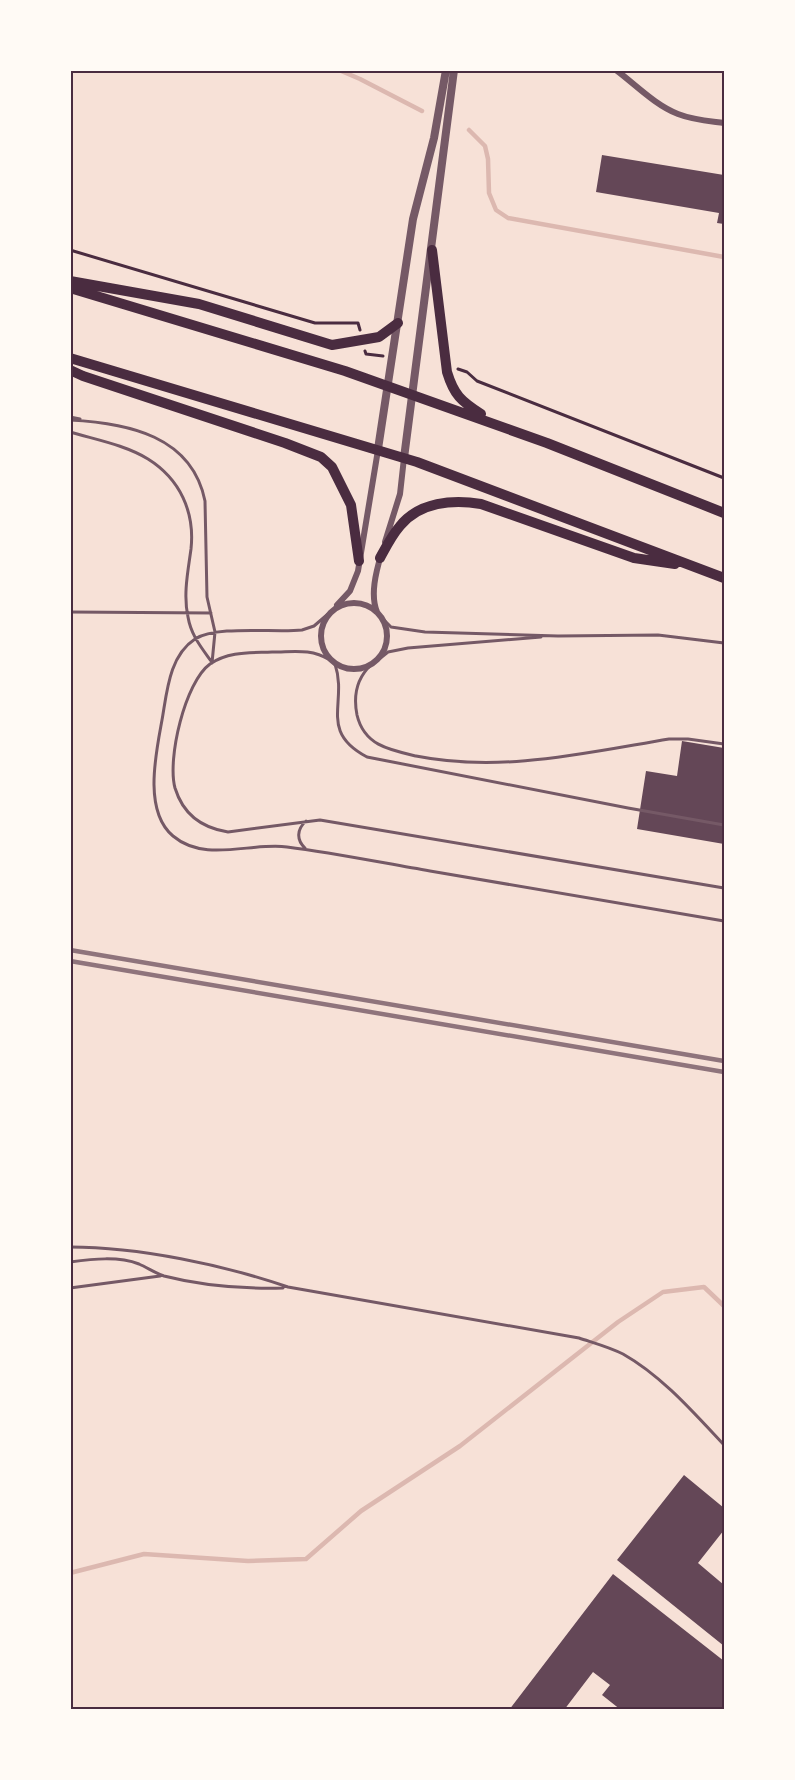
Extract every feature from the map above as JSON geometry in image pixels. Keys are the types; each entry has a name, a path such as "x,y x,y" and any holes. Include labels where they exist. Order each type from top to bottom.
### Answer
{"highway":[{"path":"432,250 447,372 451,387 461,401 499,425"},
{"path":"70,280 199,304 332,345 379,338 398,323"},
{"path":"70,288 345,371 499,425 724,513"},
{"path":"70,358 319,434 378,449 724,578"},
{"path":"70,370 285,442 321,457 332,467 351,505 359,561"},
{"path":"380,558 398,527 407,517 441,503 462,501 481,504 634,558 693,566"}],"street":[{"path":"446,70 434,138 413,219 358,571 350,591 330,612 323,623 320,634 321,645 332,662 353,670 371,665 378,660 387,640 386,629 374,600 376,572 399,494 454,70"},
{"path":"616,70 677,114 724,123"},
{"path":"330,612 350,603 370,607 380,616"}],"lane":[{"path":"70,418 109,423 156,437 178,451 196,473 205,501 207,597 215,632 212,663"},
{"path":"71,433 121,447 148,459 172,478 180,489 186,501 191,546 186,575 187,613 195,639 212,663"},
{"path":"70,612 211,613"},
{"path":"330,612 314,626 302,630 215,632 195,639 184,648 170,676 154,762 155,792 160,819 173,837 192,847 224,850 274,846 310,851 724,921"},
{"path":"380,616 391,627 425,632 558,636 658,635 724,643"},
{"path":"378,660 388,652 408,648 558,636"},
{"path":"724,825 367,757 350,745 341,734 337,720 338,676 332,662 318,653 232,654 212,663 193,686 180,725 174,776 175,787 186,809 199,823 216,830 228,832 314,819 724,888"},
{"path":"371,665 359,680 356,692 357,714 369,738 376,744 393,751 438,760 509,763 552,759 669,739 688,738 724,744"},
{"path":"310,851 299,841 299,831 304,822 314,819"},
{"path":"70,1247 113,1250 186,1261 248,1274 288,1287 601,1344 644,1367 724,1445"},
{"path":"70,1262 96,1259 126,1260 162,1275 180,1279 243,1288 288,1287"},
{"path":"70,1288 162,1275"}],"path":[{"path":"70,250 315,323 358,322 366,354 392,358"},
{"path":"447,372 459,368 477,381 724,478"}],"building":[{"path":"602,155 724,175 722,190 724,191 724,224 717,223 719,213 596,192"},
{"path":"682,741 724,748 724,844 637,829 646,771 677,776"},
{"path":"684,1475 724,1508 724,1530 698,1563 724,1585 724,1646 617,1560"},
{"path":"613,1574 724,1661 724,1710 621,1710 602,1695 610,1685 593,1672 564,1710 509,1710"}],"waterway":[{"path":"339,70 422,111"},
{"path":"469,130 485,146 488,159 489,193 496,210 508,218 724,257"},
{"path":"70,1573 144,1554 248,1561 306,1559 361,1511 460,1446 618,1322 663,1292 704,1287 724,1306"}],"railway":[{"path":"70,950 724,1061"},
{"path":"70,961 724,1072"}]}
